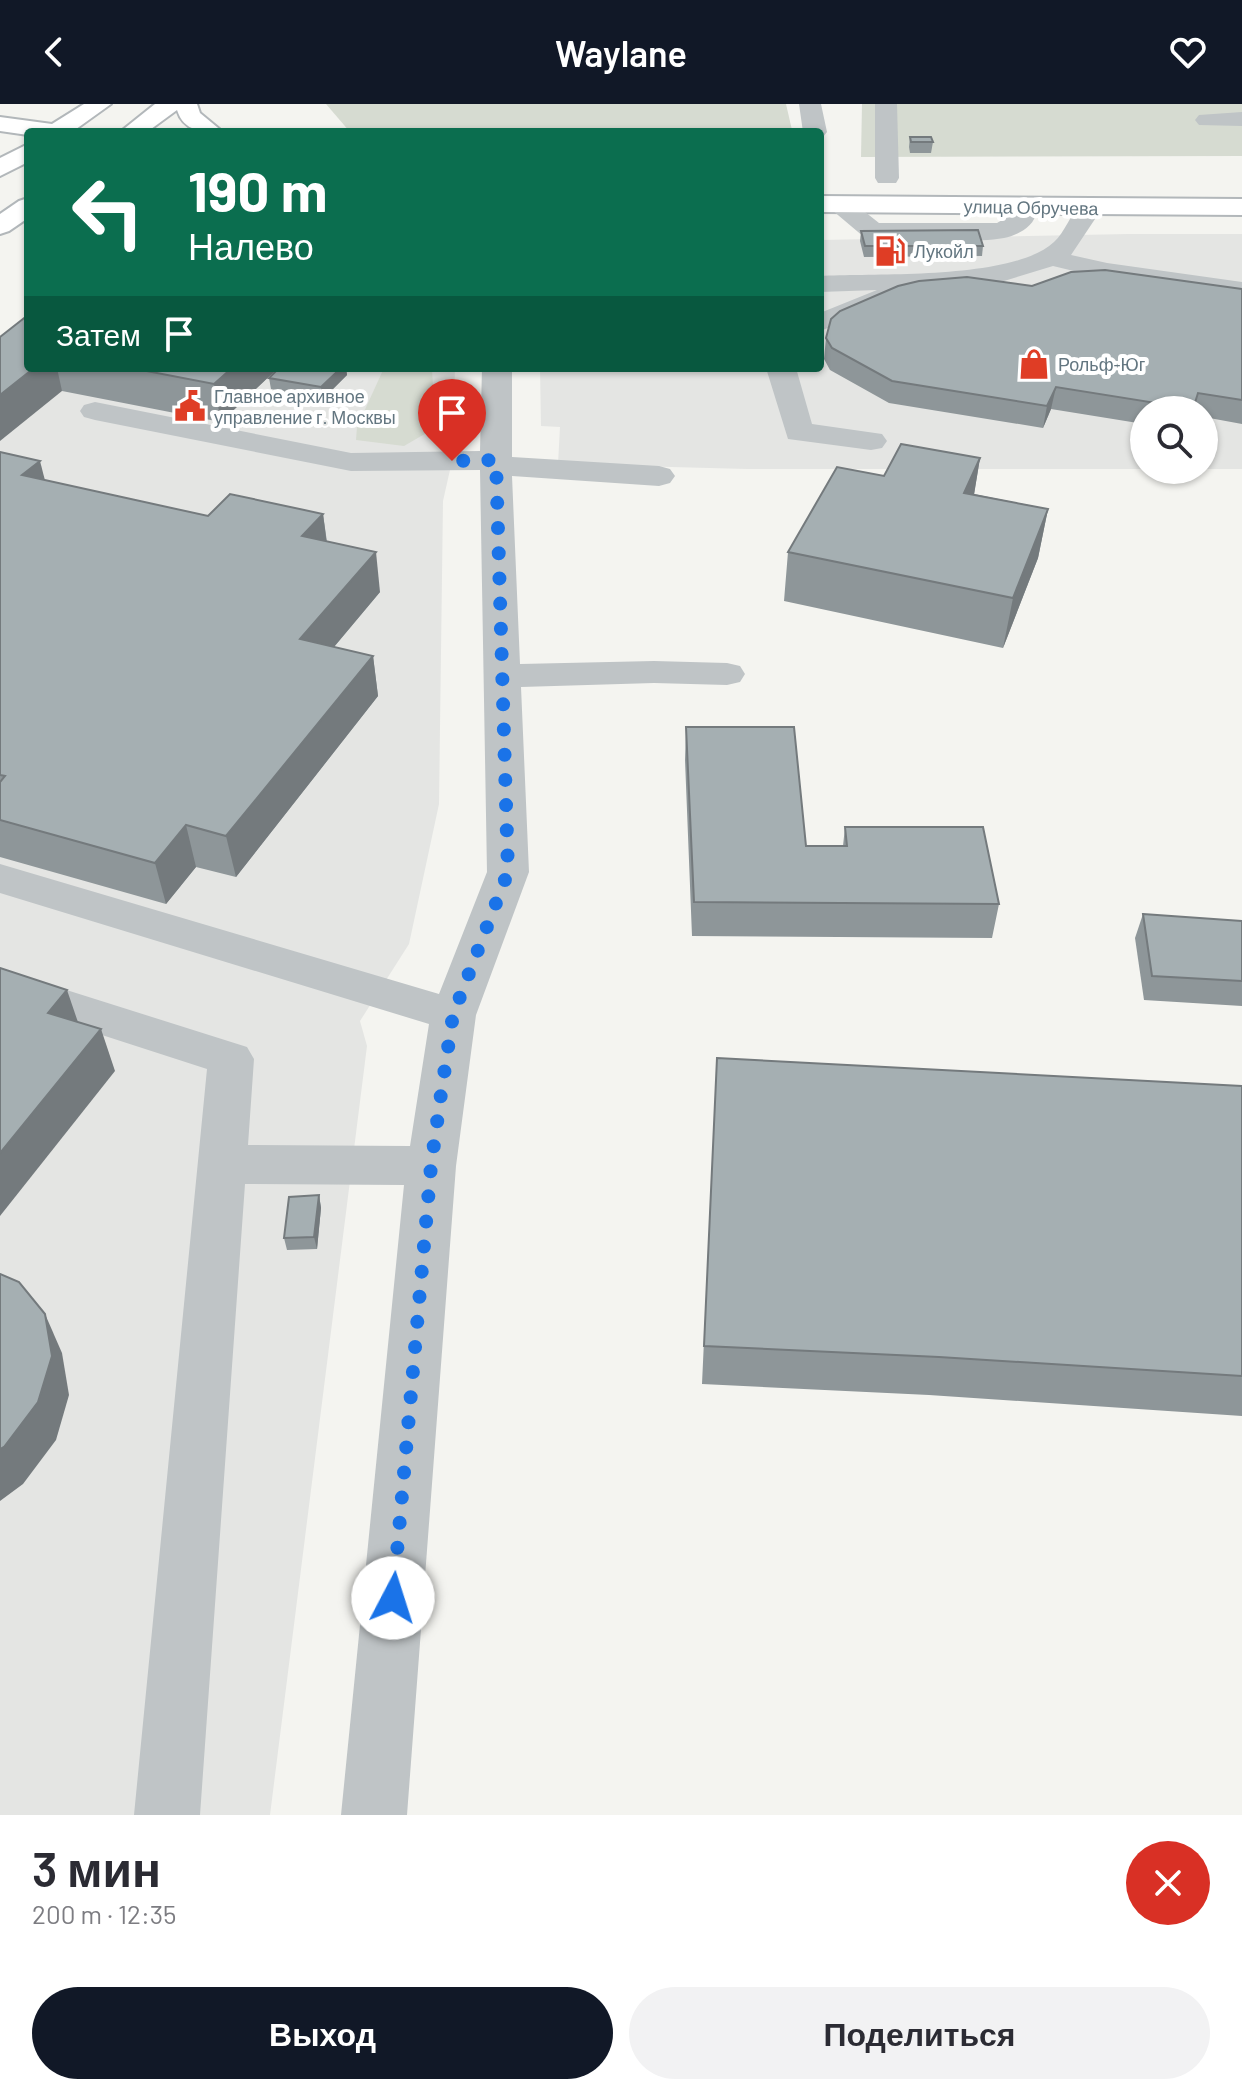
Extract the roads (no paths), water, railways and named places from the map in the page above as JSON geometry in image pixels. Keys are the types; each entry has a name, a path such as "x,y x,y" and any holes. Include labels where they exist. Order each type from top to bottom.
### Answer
{"main road":[{"path":"63,128 100,104"},
{"path":"137,128 170,104"},
{"path":"186,104 190,116 206,128"},
{"path":"0,124 28,128"},
{"path":"0,169 19,154"},
{"path":"860,178 918,178"},
{"name":"улица Обручева","path":"830,205 1242,207"},
{"path":"0,226 24,209"},
{"path":"0,232 24,223"}],"street":[{"path":"810,104 814,128"},
{"path":"886,104 887,178"},
{"path":"1207,120 1242,119"},
{"path":"830,205 873,231 885,246 973,246 1022,220 1023,207"},
{"path":"824,284 991,277 1015,273 1068,243 1079,219 1090,207"},
{"path":"1047,257 1107,271 1242,290"},
{"path":"824,321 886,296 951,278"},
{"path":"373,1815 431,1166 453,1015 508,872 496,463 497,372"},
{"path":"782,372 799,432 871,441"},
{"path":"95,411 351,462 496,463 659,476"},
{"path":"504,676 654,672 727,674"},
{"path":"0,878 453,1015"},
{"path":"0,985 231,1059 167,1815"},
{"path":"221,1164 431,1166"}],"place":[{"name":"Лукойл","path":"890,251"},
{"name":"Рольф-Юг","path":"1034,364"},
{"name":"Главное архивное управление г. Москвы","path":"190,406"}]}
